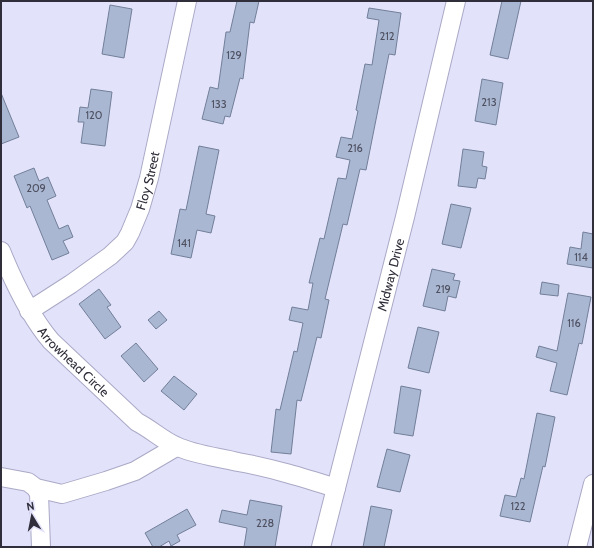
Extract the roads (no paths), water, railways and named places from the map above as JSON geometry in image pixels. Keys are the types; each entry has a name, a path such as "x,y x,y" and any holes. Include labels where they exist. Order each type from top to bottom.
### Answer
{"street":[{"name":"Floy Street","path":"29,311 110,256 125,242 130,233 140,209 149,178 187,1"},
{"name":"Midway Drive","path":"321,547 405,216 456,1"},
{"name":"Arrowhead Circle","path":"1,251 29,311 41,329 51,341 137,422 176,447 195,453 272,469 336,488"},
{"path":"1,477 28,482 36,488 62,494 135,471 176,447"},
{"path":"577,547 593,484"},
{"path":"36,488 39,494 41,547"}]}
